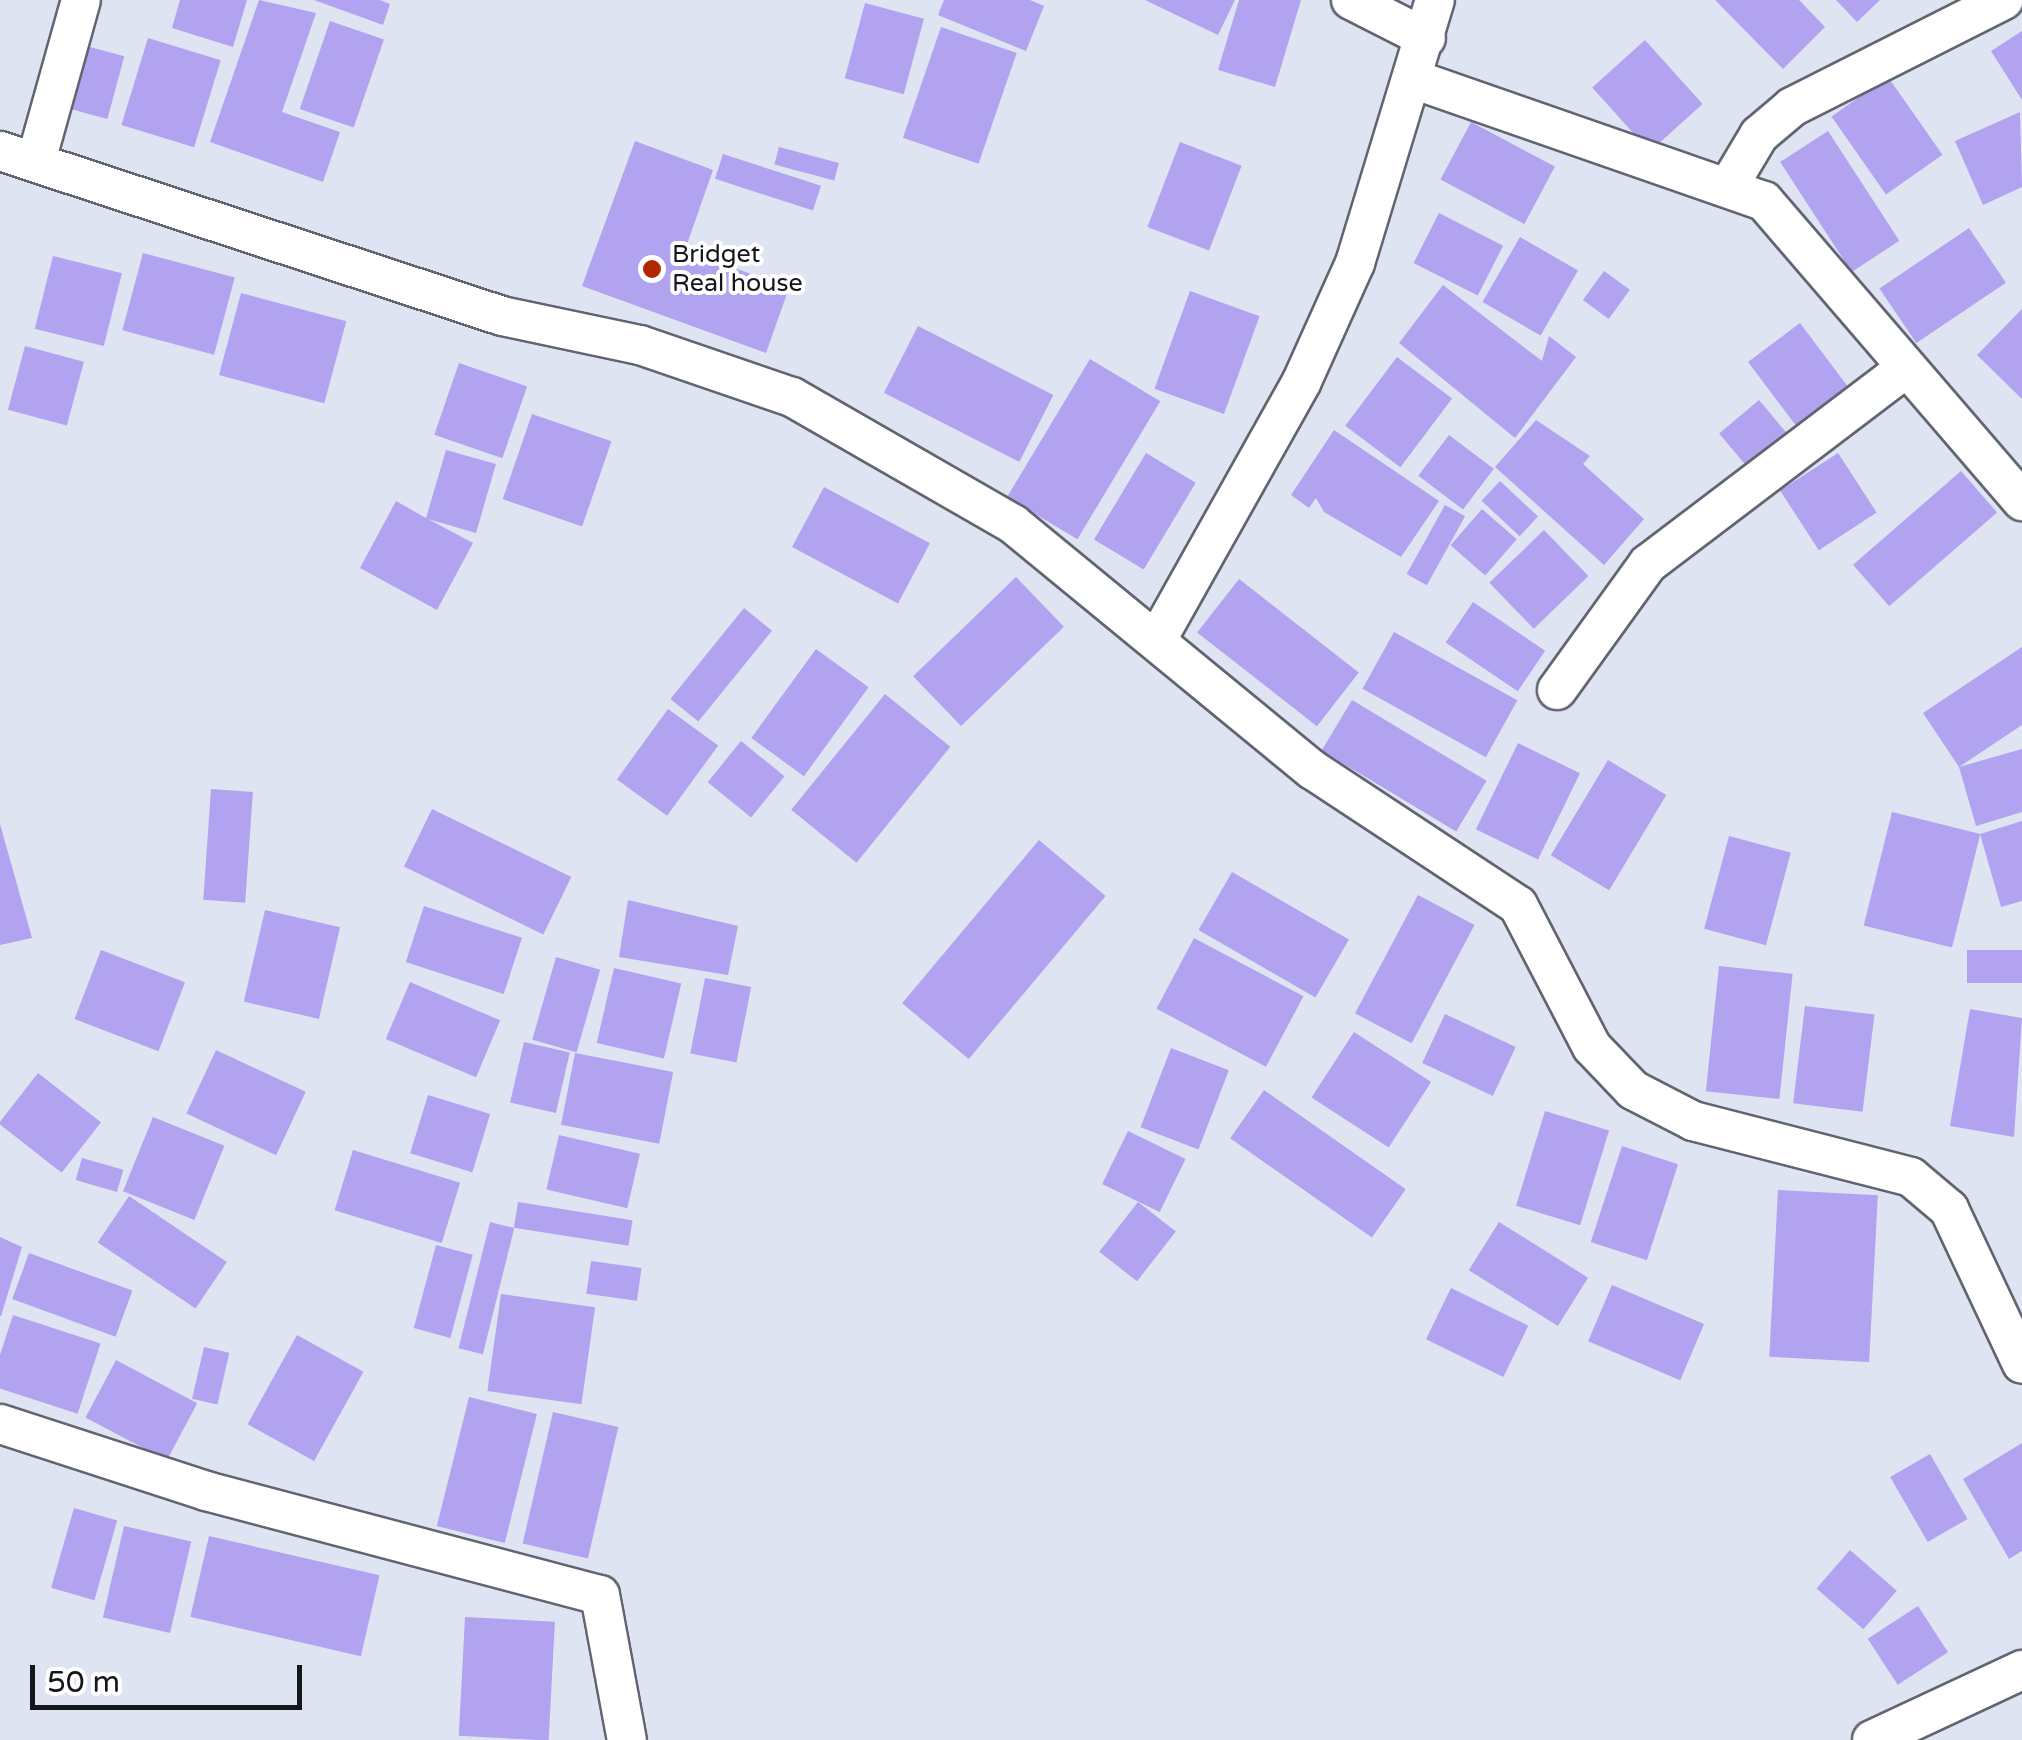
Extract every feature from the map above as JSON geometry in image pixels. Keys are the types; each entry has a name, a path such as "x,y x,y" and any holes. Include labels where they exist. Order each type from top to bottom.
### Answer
{"street":[{"path":"80,0 18,156 502,316 640,345 792,397 1012,524 1159,636 1312,770 1518,905 1592,1047 1633,1090 1694,1121 1924,1187 1976,1254 2022,1364"},
{"path":"1351,0 1426,38"},
{"path":"1159,636 1302,380 1355,263 1416,80 1435,0"},
{"path":"1730,182 1759,136 1792,107 2004,0"},
{"path":"1416,80 1603,150 1730,182 1810,246 1902,371 2022,501"},
{"path":"1557,690 1648,564 1902,371"},
{"path":"0,1424 206,1491 600,1595 627,1740"},
{"path":"1872,1740 2022,1670"}],"building":[{"path":"180,0 247,0 233,47 172,28"},
{"path":"259,0 316,13 282,112 340,132 323,182 210,142"},
{"path":"314,0 380,0 390,4 383,25"},
{"path":"944,0 1030,0 1044,6 1026,51 938,15"},
{"path":"1145,0 1235,0 1218,35"},
{"path":"1239,0 1301,0 1275,87 1218,70"},
{"path":"1715,0 1799,0 1825,27 1783,69"},
{"path":"1836,0 1880,0 1857,22"},
{"path":"865,3 924,19 904,94 845,78"},
{"path":"330,21 384,40 354,127 300,109"},
{"path":"941,27 1017,53 979,164 903,138"},
{"path":"2022,31 2022,100 1991,51"},
{"path":"148,38 221,60 194,147 121,125"},
{"path":"1645,40 1703,104 1650,151 1592,88"},
{"path":"75,43 124,56 107,119 58,106"},
{"path":"1888,77 1942,155 1886,194 1831,117"},
{"path":"2020,112 2022,187 1983,205 1955,141"},
{"path":"1471,122 1555,167 1524,224 1440,179"},
{"path":"1828,131 1899,241 1852,272 1780,162"},
{"path":"635,141 713,170 685,250 789,288 766,353 582,286"},
{"path":"1180,142 1242,166 1209,251 1147,227"},
{"path":"779,147 839,163 834,180 774,164"},
{"path":"723,154 821,186 813,211 715,179"},
{"path":"1439,213 1503,246 1478,296 1414,263"},
{"path":"1969,228 2006,283 1916,343 1879,288"},
{"path":"1520,237 1578,270 1541,335 1482,302"},
{"path":"143,253 235,278 214,355 122,330"},
{"path":"53,256 122,273 104,346 35,329"},
{"path":"1604,271 1630,290 1609,319 1583,300"},
{"path":"1443,285 1542,361 1549,336 1576,357 1515,438 1399,343"},
{"path":"1190,291 1260,316 1224,414 1154,389"},
{"path":"241,293 346,321 324,403 219,375"},
{"path":"2022,309 2022,399 1977,355"},
{"path":"1800,323 1849,388 1797,427 1748,362"},
{"path":"918,326 1053,395 1019,462 884,393"},
{"path":"25,346 84,362 67,426 8,410"},
{"path":"1397,357 1452,399 1400,467 1345,426"},
{"path":"1090,359 1160,401 1077,539 1007,497"},
{"path":"459,363 527,386 502,458 434,435"},
{"path":"1759,400 1788,434 1748,468 1719,433"},
{"path":"532,414 611,441 582,526 503,499"},
{"path":"1536,420 1590,456 1583,464 1644,519 1604,565 1495,467"},
{"path":"1334,430 1439,501 1401,557 1324,512 1316,498 1309,508 1291,495"},
{"path":"1449,435 1494,469 1463,509 1418,476"},
{"path":"446,450 496,464 476,533 428,519 473,543 437,610 360,568 396,501 426,518"},
{"path":"1146,453 1196,483 1144,569 1094,540"},
{"path":"1838,453 1877,513 1819,550 1780,491"},
{"path":"1961,471 1997,513 1889,606 1853,565"},
{"path":"1500,481 1538,516 1520,536 1482,501"},
{"path":"824,487 930,543 898,603 792,547"},
{"path":"1445,505 1465,516 1427,585 1407,574"},
{"path":"1482,509 1517,539 1485,575 1451,545"},
{"path":"1544,530 1588,576 1534,629 1489,583"},
{"path":"1016,577 1064,627 961,726 913,676"},
{"path":"1239,579 1359,673 1317,726 1197,633"},
{"path":"1473,602 1545,651 1518,691 1446,643"},
{"path":"744,608 772,631 698,722 670,699"},
{"path":"1394,632 1517,700 1486,757 1362,689"},
{"path":"2022,647 2022,725 1959,767 1923,713"},
{"path":"816,649 869,687 804,776 751,738"},
{"path":"885,694 950,747 857,863 791,810"},
{"path":"1352,700 1487,781 1456,831 1322,751"},
{"path":"668,709 718,745 667,816 617,779"},
{"path":"741,741 785,776 751,817 708,782"},
{"path":"1518,743 1580,773 1538,860 1476,829"},
{"path":"2022,749 2022,812 1976,826 1959,767"},
{"path":"1608,760 1666,795 1609,890 1551,855"},
{"path":"211,789 253,792 245,903 203,900"},
{"path":"432,809 571,877 543,934 404,867"},
{"path":"1892,812 1980,834 1952,948 1864,926"},
{"path":"2022,821 2022,901 2001,907 1980,834"},
{"path":"0,824 32,938 0,945"},
{"path":"1729,836 1791,853 1766,945 1704,929"},
{"path":"1039,840 1106,896 969,1059 902,1003"},
{"path":"1232,872 1349,939 1315,998 1198,930"},
{"path":"1418,895 1475,925 1412,1043 1355,1013"},
{"path":"628,900 738,926 728,975 619,957"},
{"path":"424,906 522,938 504,994 406,962"},
{"path":"265,910 340,927 319,1019 244,1002"},
{"path":"1194,938 1303,996 1266,1067 1156,1009"},
{"path":"101,950 185,982 159,1051 74,1019"},
{"path":"1967,950 2022,950 2022,983 1967,983"},
{"path":"556,957 600,970 577,1052 532,1040"},
{"path":"1719,966 1793,974 1779,1099 1706,1091"},
{"path":"614,968 681,984 664,1059 597,1043"},
{"path":"705,978 751,987 736,1063 690,1054"},
{"path":"410,982 500,1020 476,1077 386,1039"},
{"path":"1805,1006 1874,1015 1863,1112 1793,1103"},
{"path":"1970,1009 2022,1018 2014,1137 1950,1126"},
{"path":"1445,1014 1516,1047 1493,1096 1422,1063"},
{"path":"1354,1032 1431,1082 1389,1148 1312,1097"},
{"path":"524,1042 570,1053 556,1113 510,1102"},
{"path":"1171,1048 1229,1070 1198,1150 1141,1127"},
{"path":"216,1050 306,1092 276,1155 186,1113"},
{"path":"575,1053 673,1072 659,1144 561,1125"},
{"path":"38,1073 101,1122 62,1173 0,1125"},
{"path":"1264,1090 1406,1189 1372,1238 1230,1138"},
{"path":"428,1095 490,1114 472,1172 410,1153"},
{"path":"1545,1111 1609,1131 1580,1225 1516,1206"},
{"path":"153,1117 224,1146 194,1220 123,1191"},
{"path":"1128,1131 1186,1159 1160,1212 1102,1184"},
{"path":"559,1135 640,1154 627,1208 546,1190"},
{"path":"1622,1146 1678,1164 1647,1260 1591,1242"},
{"path":"353,1150 460,1183 442,1243 335,1210"},
{"path":"82,1158 123,1170 117,1192 76,1180"},
{"path":"1778,1190 1878,1195 1869,1362 1769,1357"},
{"path":"129,1196 227,1262 196,1308 98,1242"},
{"path":"518,1202 633,1220 629,1246 514,1228"},
{"path":"1138,1202 1176,1232 1137,1281 1099,1252"},
{"path":"490,1222 514,1228 483,1354 459,1348"},
{"path":"1499,1222 1588,1278 1558,1326 1469,1270"},
{"path":"0,1237 22,1247 1,1316 0,1316"},
{"path":"436,1245 473,1255 450,1338 414,1328"},
{"path":"29,1253 132,1291 116,1337 12,1299"},
{"path":"591,1261 642,1268 637,1301 586,1294"},
{"path":"1612,1285 1704,1324 1680,1380 1588,1341"},
{"path":"1451,1288 1528,1326 1503,1377 1426,1339"},
{"path":"501,1294 595,1307 581,1404 487,1391"},
{"path":"13,1315 100,1343 78,1414 0,1389 0,1355"},
{"path":"297,1335 363,1372 314,1461 248,1424"},
{"path":"204,1347 229,1353 217,1404 192,1399"},
{"path":"116,1360 197,1403 167,1461 85,1417"},
{"path":"469,1397 537,1414 505,1543 437,1526"},
{"path":"553,1412 618,1427 588,1559 523,1544"},
{"path":"2022,1443 2022,1551 2009,1559 1963,1479"},
{"path":"1930,1454 1967,1519 1928,1542 1890,1477"},
{"path":"74,1508 117,1520 94,1600 51,1588"},
{"path":"124,1526 191,1542 170,1633 103,1618"},
{"path":"209,1536 380,1575 361,1656 190,1617"},
{"path":"1850,1550 1897,1591 1863,1629 1817,1588"},
{"path":"1918,1606 1948,1652 1898,1685 1868,1639"},
{"path":"465,1617 555,1622 549,1740 459,1736"}],"place":[{"name":"Bridget Real house","path":"652,269"}]}
